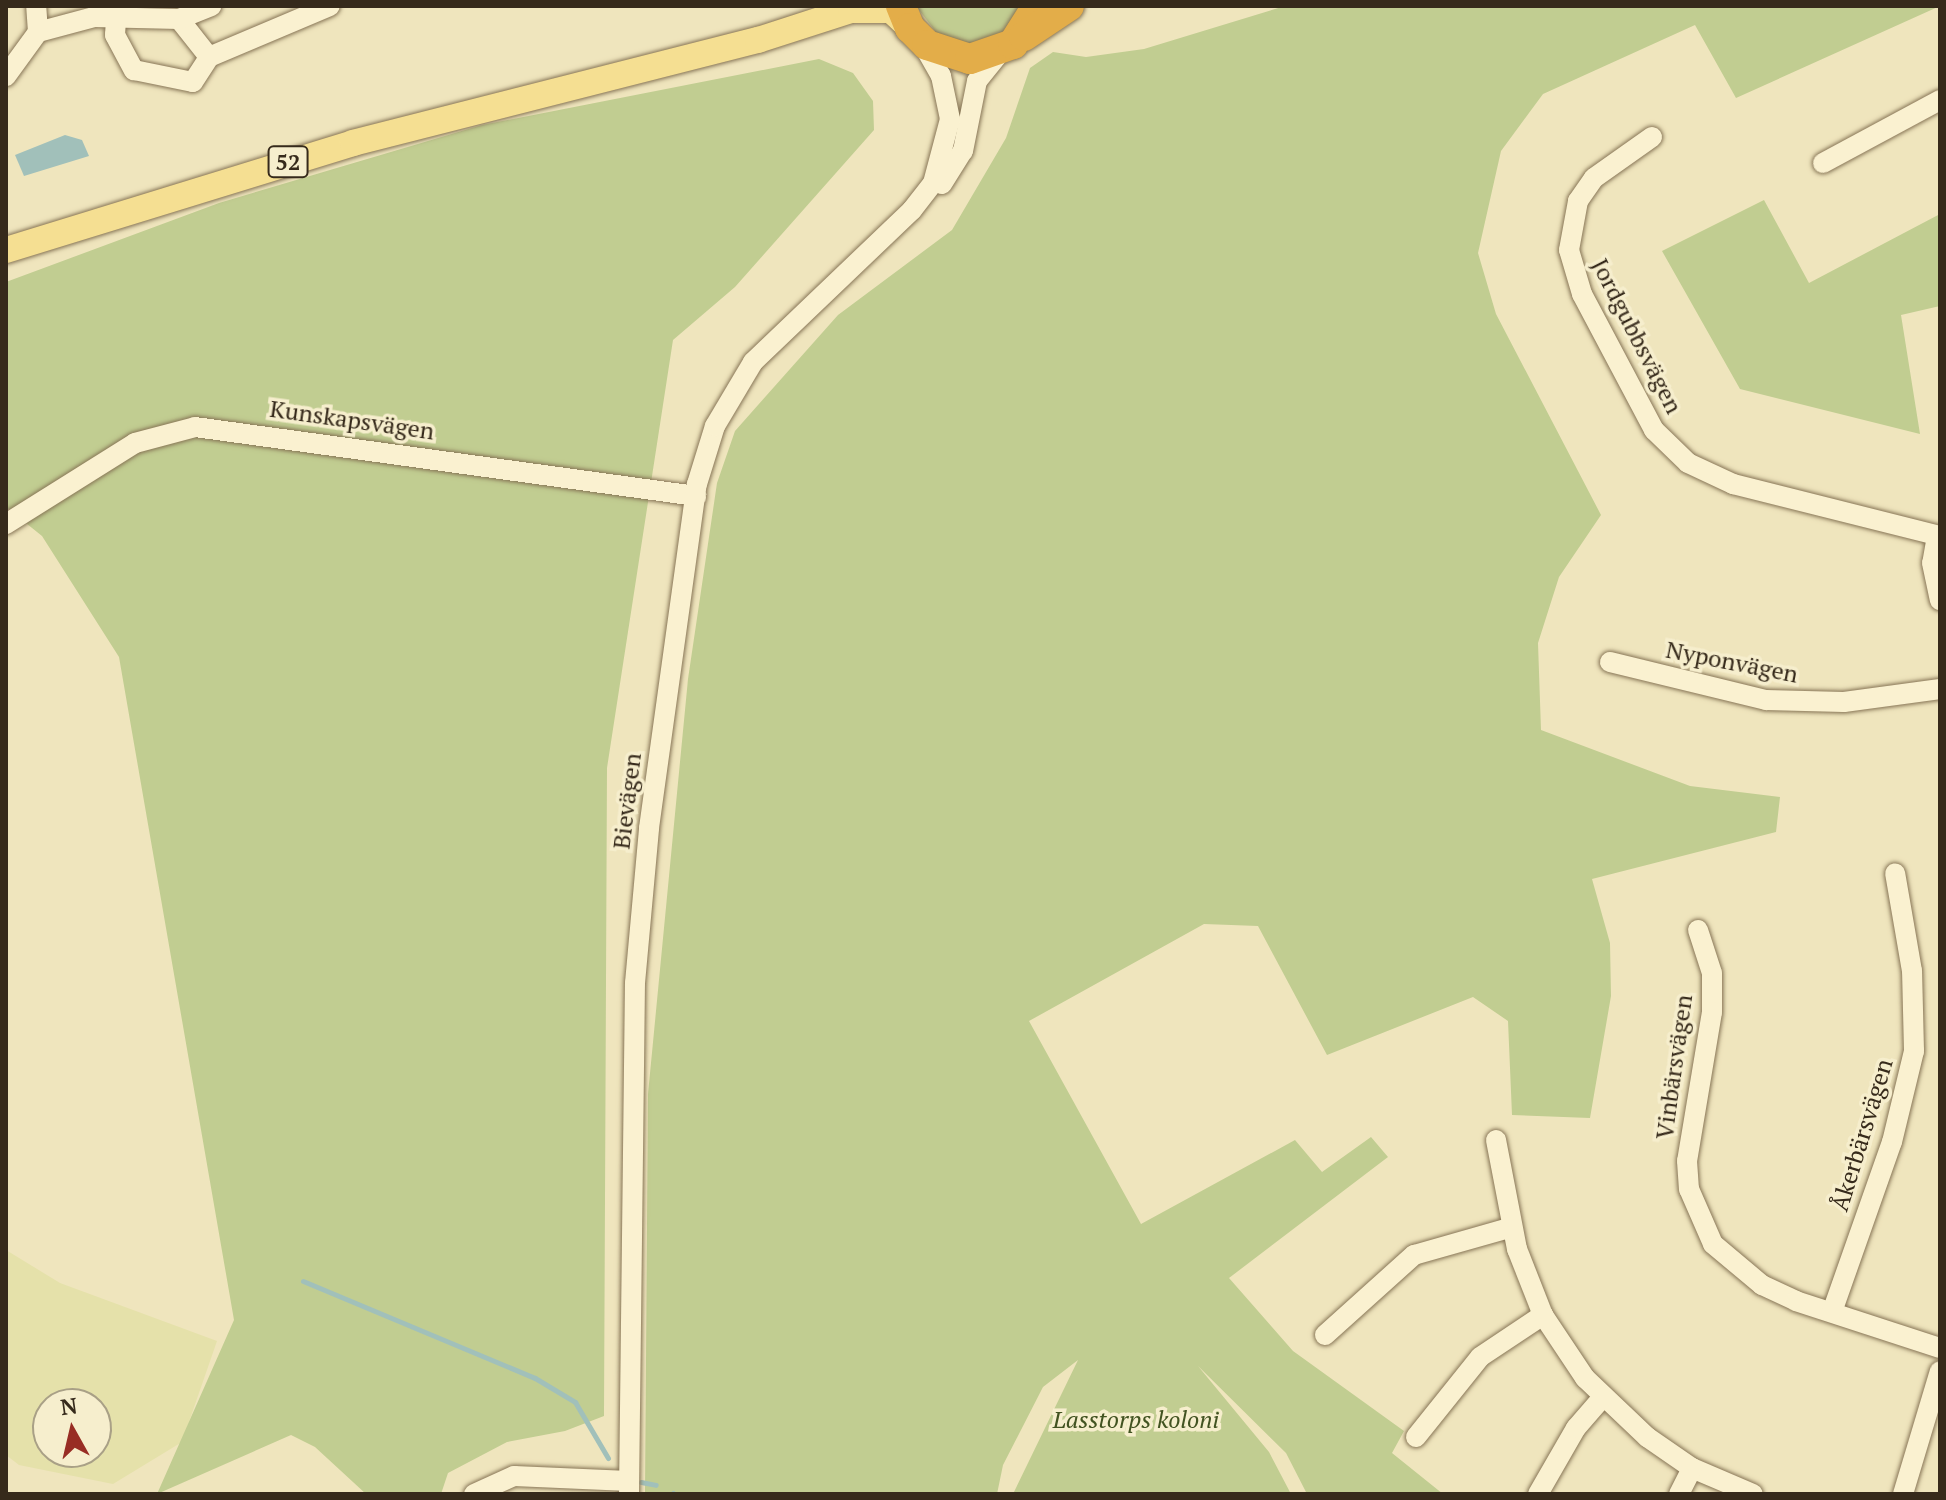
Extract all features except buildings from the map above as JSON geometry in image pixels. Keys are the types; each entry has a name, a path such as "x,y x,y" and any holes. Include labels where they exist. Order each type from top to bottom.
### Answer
{"highway":[{"path":"1008,47 1037,6"},
{"name":"52","path":"910,24 960,58 1008,47 1069,6"}],"main road":[{"name":"52","path":"6,234 360,125 741,29 805,6"},
{"name":"52","path":"6,250 353,143 758,40 851,10 891,10 910,24"}],"street":[{"path":"36,6 38,32"},
{"path":"6,76 38,32 116,11 179,19 211,6"},
{"path":"116,11 115,35 134,70 193,82 209,57 330,6"},
{"path":"179,19 209,57"},
{"name":"Bievägen","path":"910,24 941,76 950,119 942,163 920,201"},
{"name":"Bievägen","path":"629,1487 635,983 649,828 696,496 715,426 753,362 956,164 968,134 977,81 1008,47"},
{"path":"1823,163 1940,100"},
{"name":"Jordgubbsvägen","path":"1652,137 1594,178 1578,201 1569,250 1582,294 1654,430 1688,463 1733,484 1939,536"},
{"name":"Kunskapsvägen","path":"14,520 135,443 195,427 696,496"},
{"path":"1939,536 1932,563 1940,600"},
{"name":"Nyponvägen","path":"1610,662 1766,700 1844,702 1940,689"},
{"name":"Åkerbärsvägen","path":"1832,1312 1892,1142 1914,1051 1912,971 1895,873"},
{"name":"Vinbärsvägen","path":"1698,930 1712,973 1712,1012 1688,1135 1689,1189 1713,1244 1734,1265 1796,1301 1940,1348"},
{"path":"1496,1140 1512,1227 1543,1315 1602,1398 1692,1468 1753,1494"},
{"path":"1325,1335 1414,1255 1512,1227"},
{"path":"1416,1437 1480,1357 1543,1315"},
{"path":"1903,1494 1940,1371"},
{"path":"1538,1494 1576,1428 1602,1398"},
{"path":"1679,1494 1692,1468"},
{"path":"474,1494 514,1476 629,1487"}],"shaded area":[{"path":"6,1250 60,1283 217,1341 182,1442 113,1484 34,1468 112,1468 112,1388 32,1388 32,1468 19,1465 6,1455"}],"green space":[{"path":"916,6 1022,6 1005,31 973,44 939,36"},
{"name":"Lasstorps koloni","path":"1285,6 1940,6 1736,98 1695,25 1543,94 1501,151 1478,253 1496,314 1601,515 1559,577 1538,643 1541,730 1690,786 1780,797 1776,832 1592,879 1610,943 1611,996 1590,1118 1512,1115 1508,1021 1473,997 1327,1055 1258,926 1204,924 1029,1021 1141,1224 1295,1140 1322,1172 1371,1137 1388,1157 1229,1278 1293,1351 1404,1431 1392,1453 1443,1494 1307,1494 1286,1453 1198,1366 1269,1452 1291,1494 1013,1494 1078,1360 1043,1387 1003,1465 997,1494 645,1494 648,1094 688,679 717,483 735,431 838,315 952,230 1006,138 1030,68 1053,52 1086,57 1144,49"},
{"path":"819,59 853,73 873,101 874,130 735,287 673,340 607,768 604,1416 565,1431 507,1442 448,1473 441,1494 366,1494 315,1447 291,1435 157,1494 234,1320 119,657 42,536 6,507 6,282 219,203 482,125"},
{"path":"1764,200 1809,283 1940,214 1940,306 1901,315 1920,434 1740,389 1662,251"}],"water":[{"path":"65,135 82,140 89,156 24,176 15,155"}],"waterway":[{"path":"303,1281 535,1378 575,1402 608,1458"},
{"path":"641,1482 656,1485"}]}
